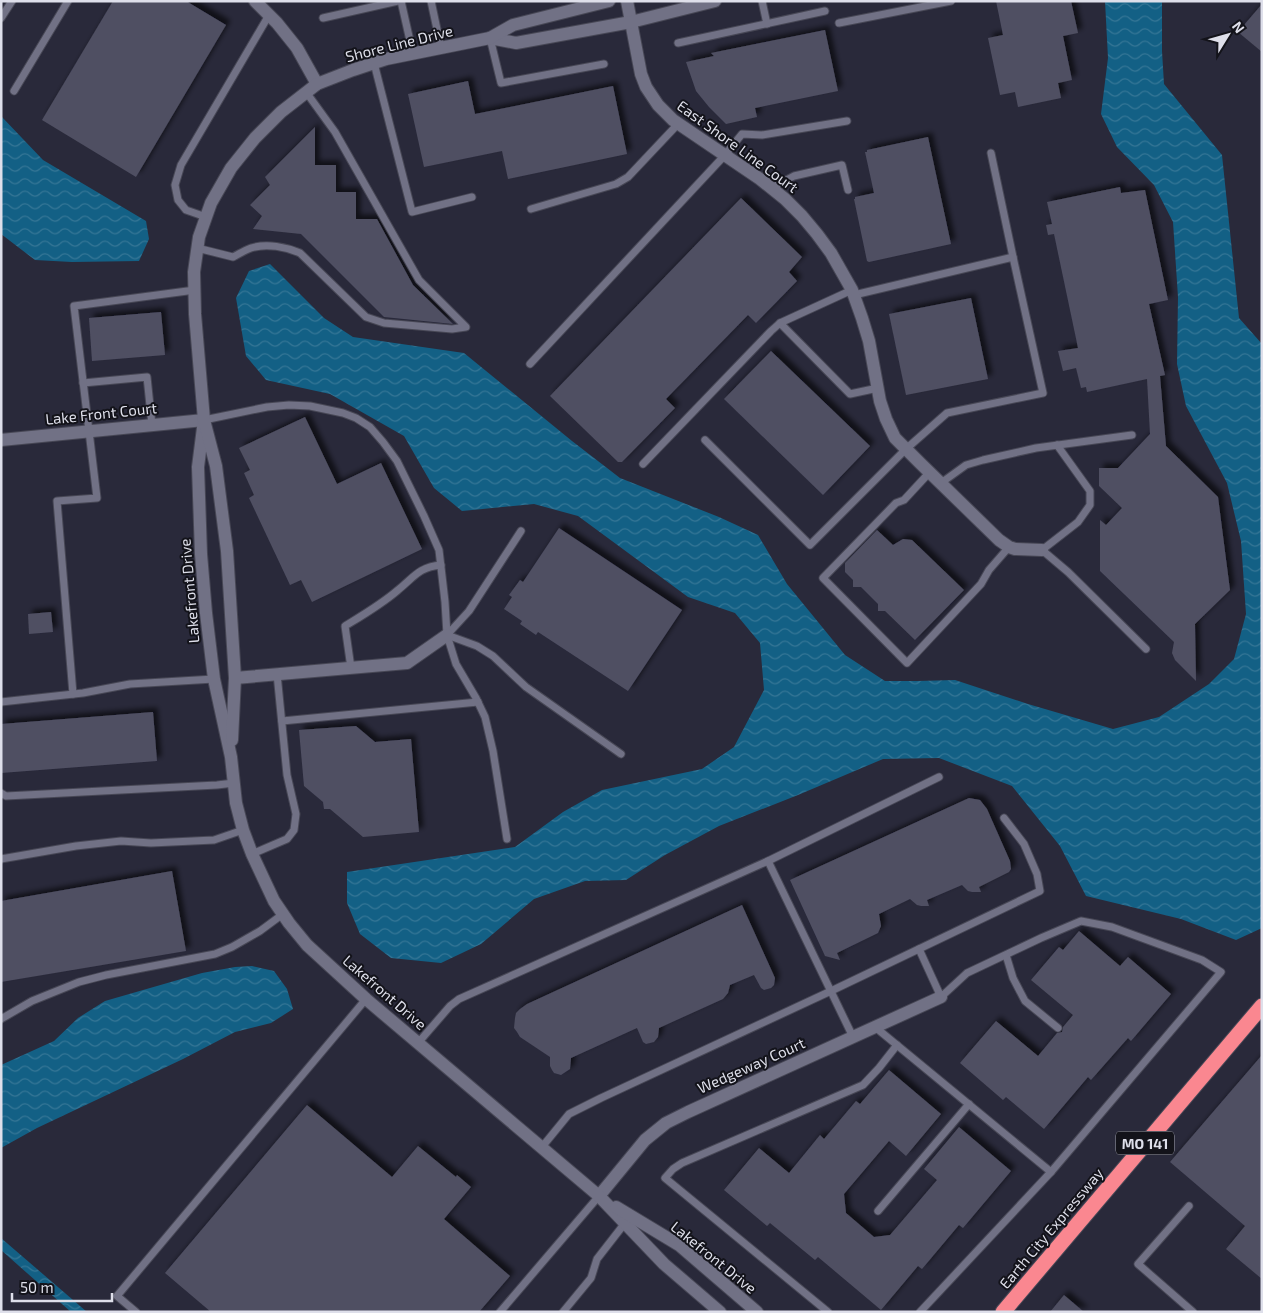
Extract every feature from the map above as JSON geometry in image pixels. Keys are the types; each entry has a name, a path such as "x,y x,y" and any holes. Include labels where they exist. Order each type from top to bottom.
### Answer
{"highway":[{"name":"Earth City Expressway","path":"1003,1312 1262,1006"}],"street":[{"path":"490,38 513,25 588,4 609,1"},
{"name":"East Shore Line Court","path":"627,1 641,74 646,88 672,120 760,179 785,199 817,234 831,253 853,293 869,342 886,420 895,438 999,540 1009,547"},
{"path":"490,38 516,42 631,22 715,1"},
{"path":"259,2 297,48 317,84"},
{"name":"Shore Line Drive","path":"206,217 211,203 231,168 255,138 281,112 317,84 374,63 490,38"},
{"name":"Lakefront Drive","path":"206,217 199,237 194,272 195,314 204,420 216,466 226,541 235,678 231,757"},
{"name":"Lakefront Drive","path":"204,420 198,466 201,554 214,679 231,757 236,803 243,830 274,901 307,945 366,999 599,1196 664,1264 720,1312"},
{"name":"Lake Front Court","path":"1,440 204,420"},
{"path":"1009,547 1042,550"},
{"path":"235,678 407,663 447,636"},
{"name":"Wedgeway Court","path":"599,1196 645,1140 666,1123 941,997"},
{"name":"Lakefront Drive","path":"599,1196 679,1245 757,1312"}],"lane":[{"path":"1,18 12,1"},
{"path":"14,91 68,1"},
{"path":"323,18 399,1 413,54"},
{"path":"431,1 441,48"},
{"path":"762,1 767,24"},
{"path":"838,23 952,1"},
{"path":"678,43 826,11"},
{"path":"206,217 186,210 178,200 175,185 181,165 269,15"},
{"path":"490,38 501,83 604,64"},
{"path":"374,63 412,212 472,197"},
{"path":"197,248 233,257 253,247 286,248 300,253 366,317 384,323 452,329 466,327 419,280 335,132 306,92"},
{"path":"530,364 725,155 742,134 762,136 847,121"},
{"path":"531,209 616,184 628,177 678,124"},
{"path":"705,440 810,545 906,449 947,412 1043,393 991,153"},
{"path":"771,188 794,176 842,165 848,190"},
{"path":"643,464 780,323 853,293 1013,257"},
{"path":"73,694 57,501 97,498 74,306 195,290"},
{"path":"780,323 850,394 878,388"},
{"path":"83,382 147,377 152,425"},
{"path":"204,420 267,407 288,405 322,408 356,418 370,427 397,461 439,550 447,636 456,664 485,717 507,839"},
{"path":"941,483 966,466 1036,448 1132,435"},
{"path":"1057,445 1090,491 1090,505 1078,522 1042,550 1068,572 1146,649"},
{"path":"929,473 904,500 896,503 823,578 907,663 981,584 989,570 1009,547"},
{"path":"447,636 469,611 521,531"},
{"path":"351,668 345,626 398,590 413,576 430,566 441,565"},
{"path":"447,636 476,646 494,656 526,687 622,754"},
{"path":"252,854 287,839 294,830 296,814 288,775 277,674"},
{"path":"1,702 73,694 130,684 214,679"},
{"path":"282,721 478,702"},
{"path":"418,1043 458,999 768,861 939,777"},
{"path":"1,793 6,796 234,783"},
{"path":"542,1148 569,1114 1040,892 1037,874 1024,844 1004,818"},
{"path":"1,859 76,846 121,841 151,843 214,840 243,830"},
{"path":"768,861 853,1037"},
{"path":"1,1019 32,1000 79,982 215,954 232,947 260,931 283,914"},
{"path":"919,949 941,997 967,973 1081,921 1112,926 1202,960 1222,972 1051,1172 920,1312"},
{"path":"1006,954 1013,978 1025,1001 1058,1028"},
{"path":"136,1312 117,1296 366,999"},
{"path":"875,1026 1051,1172"},
{"path":"828,1312 665,1178 682,1163 863,1085 897,1045"},
{"path":"878,1211 969,1104"},
{"path":"500,1312 599,1196"},
{"path":"1189,1206 1138,1264 1193,1312"},
{"path":"563,1312 591,1278 597,1259 625,1223"}],"water":[{"path":"1105,1 1162,1 1164,84 1222,155 1239,318 1262,344 1262,928 1236,940 1181,919 1086,896 1060,846 1012,786 939,758 883,759 719,826 665,855 626,880 585,881 534,899 481,944 441,963 391,958 360,934 347,903 347,872 515,847 563,812 602,790 702,769 734,747 764,690 760,643 735,613 688,597 578,516 534,504 462,511 434,488 404,436 330,394 266,380 246,356 236,298 249,271 270,264 324,318 353,337 464,353 620,478 719,517 758,535 787,584 845,655 885,681 955,680 1113,729 1159,717 1209,684 1234,659 1246,614 1241,541 1227,483 1186,406 1177,364 1178,297 1173,222 1154,185 1117,147 1101,114 1108,58"},
{"path":"1,116 43,160 146,221 149,239 139,261 72,262 35,260 1,234"},
{"path":"252,966 274,971 287,989 293,1009 271,1023 235,1032 183,1059 37,1128 1,1148 1,1065 54,1041 78,1018 105,1001 202,973"},
{"path":"1,1238 87,1312 71,1312 1,1250"}],"building":[{"path":"113,1 186,1 226,25 136,177 42,120"},
{"path":"996,1 1071,1 1078,33 1063,36 1072,80 1058,83 1061,98 1018,107 1015,92 1000,95 988,38 1003,35"},
{"path":"1262,4 1262,52 1238,32"},
{"path":"825,30 838,91 755,108 757,117 726,124 696,91 686,62 714,56 711,53"},
{"path":"468,81 475,114 613,86 627,154 508,179 502,151 424,167 408,94"},
{"path":"315,127 315,165 336,165 336,192 356,192 356,219 377,219 413,285 453,324 384,317 301,234 253,229 262,216 250,205 270,185 265,177"},
{"path":"928,137 951,244 869,262 867,261 854,199 855,197 874,193 865,152"},
{"path":"1120,187 1121,193 1145,190 1168,300 1149,304 1165,375 1160,376 1166,446 1218,497 1230,590 1195,624 1196,681 1175,660 1172,653 1174,642 1100,571 1100,520 1106,525 1122,508 1099,486 1099,468 1118,468 1150,434 1147,379 1087,392 1086,387 1081,388 1076,368 1063,371 1058,351 1078,348 1054,234 1048,235 1046,225 1052,224 1047,202"},
{"path":"741,198 802,257 789,272 797,281 756,323 748,315 666,399 675,408 622,462 618,462 550,396"},
{"path":"971,298 988,379 906,395 889,314"},
{"path":"161,312 165,355 92,361 89,318"},
{"path":"771,351 870,446 823,495 724,399"},
{"path":"305,417 337,484 381,463 422,549 312,602 301,580 290,585 249,498 254,495 244,473 250,470 239,448"},
{"path":"559,528 682,610 628,691 538,632 536,635 520,624 522,621 504,609 512,597 509,595 520,580 523,582"},
{"path":"877,530 893,545 903,539 912,540 964,590 915,640 885,611 878,611 878,604 861,587 853,587 853,580 845,572 845,563"},
{"path":"51,612 53,632 29,634 28,614"},
{"path":"153,712 157,761 1,773 1,724"},
{"path":"356,726 375,742 411,739 419,832 363,837 330,809 324,809 323,802 304,786 299,730"},
{"path":"969,798 980,800 987,809 1010,861 1011,869 1009,872 979,887 981,892 968,891 962,885 927,900 929,906 917,905 910,899 879,914 881,926 878,933 837,953 840,960 825,956 790,880"},
{"path":"172,871 186,951 1,982 1,901"},
{"path":"742,905 775,978 774,985 771,988 764,990 761,988 754,975 730,985 728,993 723,999 659,1028 658,1037 654,1042 646,1044 643,1042 637,1028 571,1058 570,1069 561,1075 554,1073 552,1070 550,1057 520,1037 514,1028 516,1013 527,1004"},
{"path":"1079,931 1120,966 1128,957 1171,994 1131,1041 1128,1038 1091,1080 1088,1077 1044,1129 1006,1097 1003,1100 960,1063 996,1021 1038,1056 1057,1033 1062,1032 1063,1027 1073,1015 1031,980 1059,947 1063,950"},
{"path":"1262,1055 1262,1279 1226,1249 1245,1226 1170,1162"},
{"path":"889,1070 941,1114 906,1156 889,1141 844,1194 846,1213 874,1237 890,1235 937,1180 924,1169 959,1127 1011,1171 963,1228 959,1225 922,1269 918,1266 881,1310 818,1257 815,1260 770,1223 767,1226 724,1190 759,1148 789,1173 820,1135 824,1139 856,1101 860,1104"},
{"path":"307,1105 392,1177 418,1146 471,1187 444,1219 510,1276 479,1312 211,1312 165,1273"},
{"path":"1064,1295 1084,1312 1050,1312"}]}
